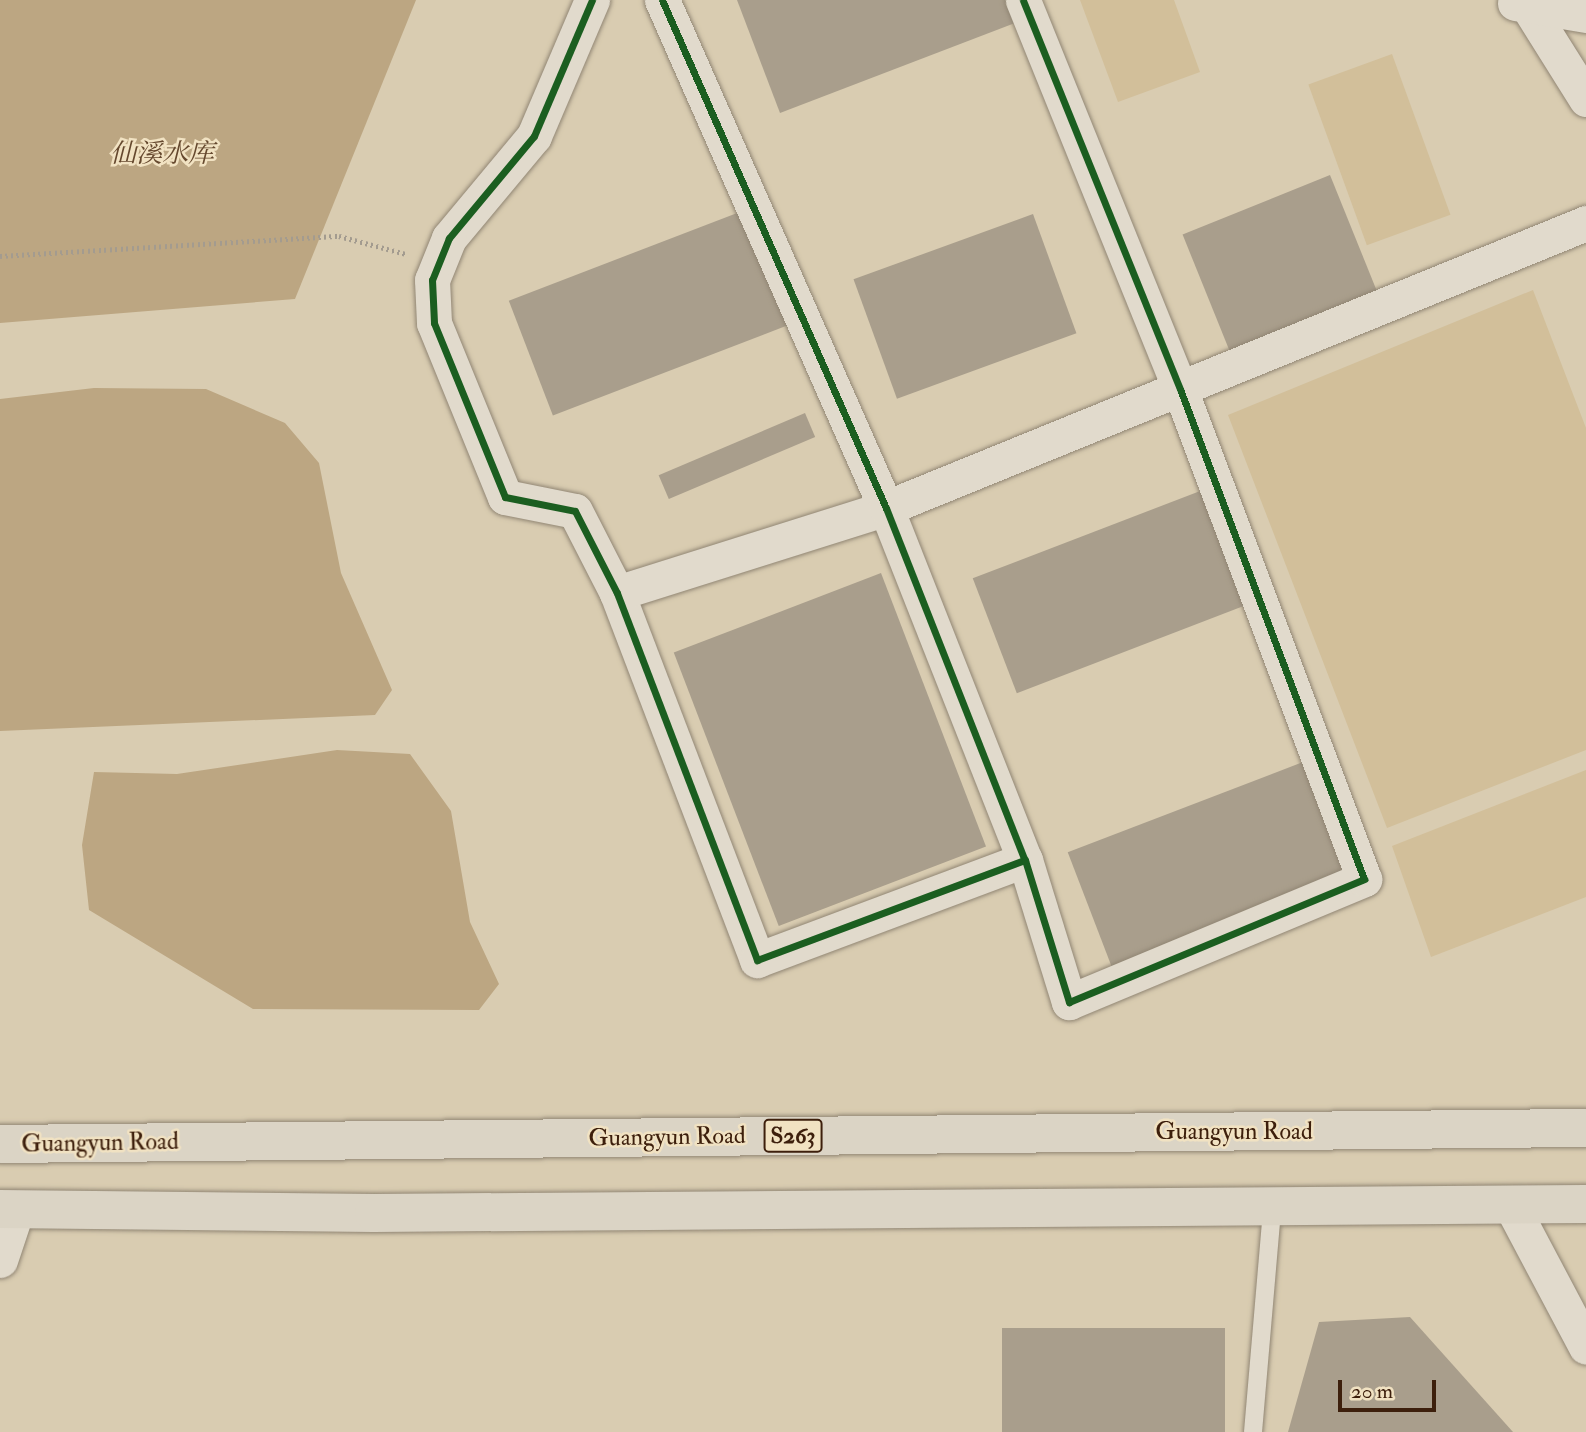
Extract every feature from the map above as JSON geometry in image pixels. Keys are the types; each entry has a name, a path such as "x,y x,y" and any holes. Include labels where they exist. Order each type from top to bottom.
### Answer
{"main road":[{"name":"Guangyun Road","path":"0,1144 1586,1128"},
{"path":"9,1209 1272,1209 1586,1204"}],"street":[{"path":"592,0 534,136 449,238 432,280 434,323 505,497 575,511 617,593 757,960 1025,860"},
{"path":"671,3 886,508 1025,860 1069,1002 1364,879 1180,389 1023,0"},
{"path":"1521,3 1586,15"},
{"path":"1521,3 1586,99"},
{"path":"617,593 886,508 1586,222"},
{"path":"1511,1207 1586,1347"},
{"path":"0,1260 9,1209"}],"lane":[{"path":"1253,1432 1272,1209"}],"path":[{"path":"0,256 339,236 439,263"}],"shaded area":[{"path":"1080,0 1174,0 1200,72 1118,102"},
{"path":"1392,54 1450,215 1367,245 1308,84"},
{"path":"1533,290 1586,428 1586,750 1387,828 1228,415"},
{"path":"1586,770 1586,897 1431,957 1392,846"}],"water":[{"name":"仙溪水库","path":"0,0 416,0 295,299 0,323"},
{"path":"94,388 206,389 285,423 319,463 341,573 392,690 375,715 0,731 0,399"},
{"path":"337,750 410,754 451,811 470,922 499,984 479,1010 253,1009 89,910 82,845 94,772 177,774"}],"building":[{"path":"737,0 1007,0 1015,23 780,113"},
{"path":"1330,175 1378,294 1231,353 1183,235"},
{"path":"745,210 789,325 553,415 509,301"},
{"path":"1033,214 1076,333 897,399 854,279"},
{"path":"805,413 815,437 669,499 659,475"},
{"path":"1208,488 1252,603 1017,693 973,578"},
{"path":"881,573 986,847 779,926 674,653"},
{"path":"1303,762 1347,878 1112,968 1068,852"},
{"path":"1410,1317 1513,1432 1288,1432 1319,1322"},
{"path":"1002,1328 1225,1328 1225,1432 1002,1432"}],"cycle path":[{"path":"592,0 534,136 449,238 432,280 434,323 505,497 575,511 617,593 757,960 1025,860"},
{"path":"662,0 886,508 1025,860 1069,1002 1364,879 1180,389 1023,0"}]}
